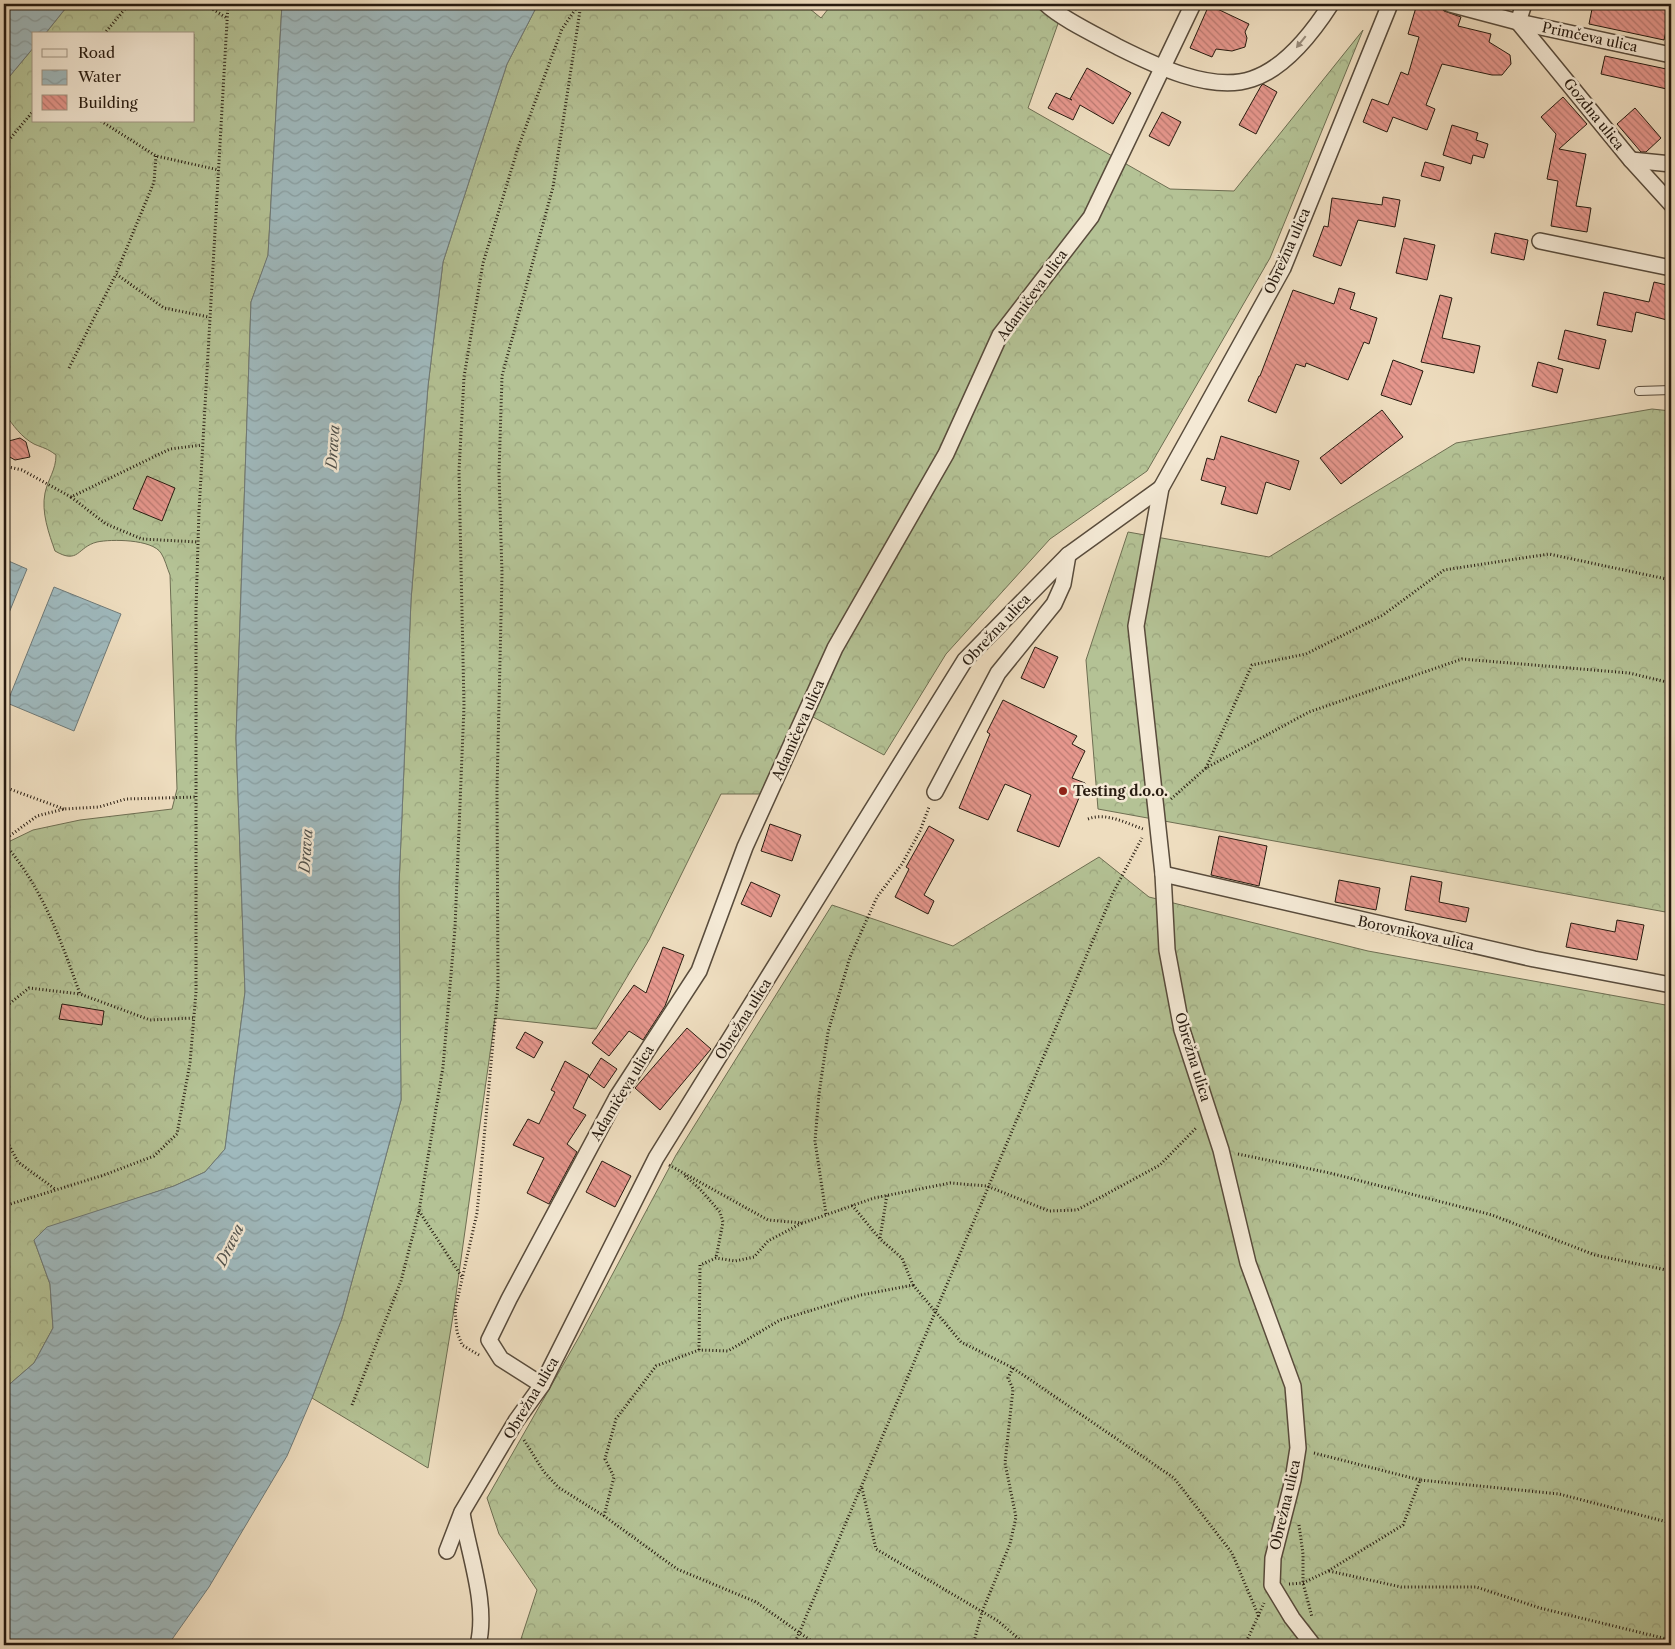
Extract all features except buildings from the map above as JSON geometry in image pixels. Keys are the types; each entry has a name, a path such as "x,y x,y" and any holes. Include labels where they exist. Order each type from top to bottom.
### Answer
{"street":[{"path":"1046,4 1105,40 1161,69 1221,83 1252,79 1274,68 1297,48 1331,4"},
{"name":"Adamičeva ulica","path":"501,1359 489,1340 617,1097 699,971 745,847 835,648 946,454 1000,335 1091,217 1193,4"},
{"name":"Obrežna ulica","path":"1272,1585 1273,1558 1293,1480 1298,1448 1293,1386 1248,1263 1221,1150 1182,1030 1167,950 1163,874 1136,626 1161,488 1283,268 1390,4"},
{"name":"Primčeva ulica","path":"1450,4 1518,22 1671,55"},
{"path":"1518,22 1524,4"},
{"name":"Gozdna ulica","path":"1518,22 1631,160 1671,204"},
{"path":"1631,160 1671,164"},
{"path":"1540,241 1671,268"},
{"name":"Obrežna ulica","path":"448,1551 462,1512 516,1421 542,1384 656,1158 965,660 1068,555 1161,488"},
{"name":"Obrežna ulica","path":"935,792 998,673 1054,604 1063,584 1068,555"},
{"name":"Borovnikova ulica","path":"1163,874 1515,955 1671,985"},
{"path":"501,1359 542,1384"},
{"path":"462,1512 475,1568 481,1632 478,1645"},
{"path":"1272,1585 1292,1618 1313,1645"}],"lane":[{"path":"1639,391 1671,390"}],"path":[{"path":"106,32 129,4"},
{"path":"204,4 227,18"},
{"path":"4,1206 104,1175 154,1156 177,1134 190,1063 193,1018 197,797 198,542 228,4"},
{"path":"352,1405 401,1281 419,1211 443,1067 455,928 464,706 459,471 464,377 483,263 515,156 562,29 580,4"},
{"path":"501,1359 480,1356 462,1345 457,1332 455,1310 477,1212 498,989 497,790 502,574 499,473 502,376 553,187 580,4"},
{"path":"4,146 32,112"},
{"path":"103,122 156,156 219,170"},
{"path":"69,368 116,274 154,182 156,156"},
{"path":"116,274 164,308 210,317"},
{"path":"71,498 170,448 202,445"},
{"path":"4,466 22,470 71,498 106,524 142,539 198,542"},
{"path":"1206,768 1252,664 1306,654 1383,615 1444,570 1549,554 1671,580"},
{"path":"1156,813 1206,768 1309,712 1462,659 1630,673 1671,683"},
{"path":"4,787 64,809"},
{"path":"826,1214 815,1142 819,1094 828,1032 850,957 877,897 902,864 920,831 935,792"},
{"path":"80,994 55,923 24,867 4,841 37,816 64,809 99,807 126,799 197,797"},
{"path":"794,1645 862,1488 878,1445 987,1186 1113,893 1146,830 1114,818 1096,816 1088,819"},
{"path":"4,1008 29,988 80,994 150,1020 193,1018"},
{"path":"699,1350 700,1265 716,1258 735,1261 754,1257 768,1241 803,1222 851,1204 887,1195 950,1184 987,1186 1049,1211 1077,1210 1160,1164 1210,1113"},
{"path":"4,1136 18,1162 55,1190"},
{"path":"1221,1150 1330,1173 1492,1215 1595,1255 1671,1271"},
{"path":"656,1158 768,1220 803,1222"},
{"path":"679,1171 699,1188 720,1212 723,1222 716,1258"},
{"path":"880,1239 887,1195"},
{"path":"851,1204 880,1239 902,1258 913,1285 961,1342 1013,1368 1174,1478 1232,1553 1259,1617"},
{"path":"419,1211 462,1278"},
{"path":"604,1516 614,1477 605,1459 616,1419 656,1366 699,1350 728,1351 780,1320 861,1295 913,1285"},
{"path":"973,1645 982,1612 1010,1544 1016,1517 1005,1463 1013,1389 1008,1378 1013,1368"},
{"path":"516,1421 528,1447 553,1482 677,1569 756,1602 817,1645"},
{"path":"1298,1448 1420,1480 1559,1494 1671,1523"},
{"path":"1245,1645 1272,1585 1303,1583 1328,1571 1403,1525 1420,1480"},
{"path":"862,1488 876,1549 998,1621 1026,1645"},
{"path":"1298,1517 1303,1554 1303,1583 1313,1622"},
{"path":"1328,1571 1401,1587 1476,1587 1540,1608 1671,1640"}],"green space":[{"path":"69,4 282,4 268,256 251,302 236,738 245,992 225,1149 205,1172 174,1186 114,1206 34,1240 50,1284 53,1328 34,1363 4,1389 4,844 33,830 80,820 172,809 177,789 170,575 164,558 156,548 149,545 121,540 90,544 74,556 63,555 55,551 46,523 44,500 46,488 55,465 56,455 25,438 5,414 4,83 32,49 32,122 195,122 195,32 47,32"},
{"path":"538,4 804,4 821,18 832,4 1065,4 1028,108 1170,189 1234,191 1363,30 1270,258 1147,471 1050,539 946,654 884,755 800,710 760,794 721,794 649,940 596,1029 495,1018 453,1316 428,1468 312,1398 342,1318 401,1100 399,886 411,600 428,386 443,262 507,64"},
{"path":"1652,409 1671,411 1671,913 1098,809 1086,660 1128,532 1269,557 1456,443"},
{"path":"1099,857 1149,897 1368,951 1671,1006 1671,1645 519,1645 537,1590 499,1534 487,1498 579,1337 676,1155 832,905 953,946"}],"water":[{"path":"4,4 69,4 47,32 32,32 32,49 4,83"},
{"name":"Drava","path":"282,4 538,4 507,64 443,262 428,386 411,600 399,886 401,1100 342,1318 312,1398 287,1456 209,1587 168,1645 4,1645 4,1389 34,1363 53,1328 50,1284 34,1240 47,1227 174,1186 205,1172 225,1149 245,992 236,738 251,302 268,255"},
{"path":"4,559 27,569 4,625"},
{"path":"54,587 121,614 74,731 7,703"}],"place":[{"name":"Testing d.o.o.","path":"1063,791"}]}
